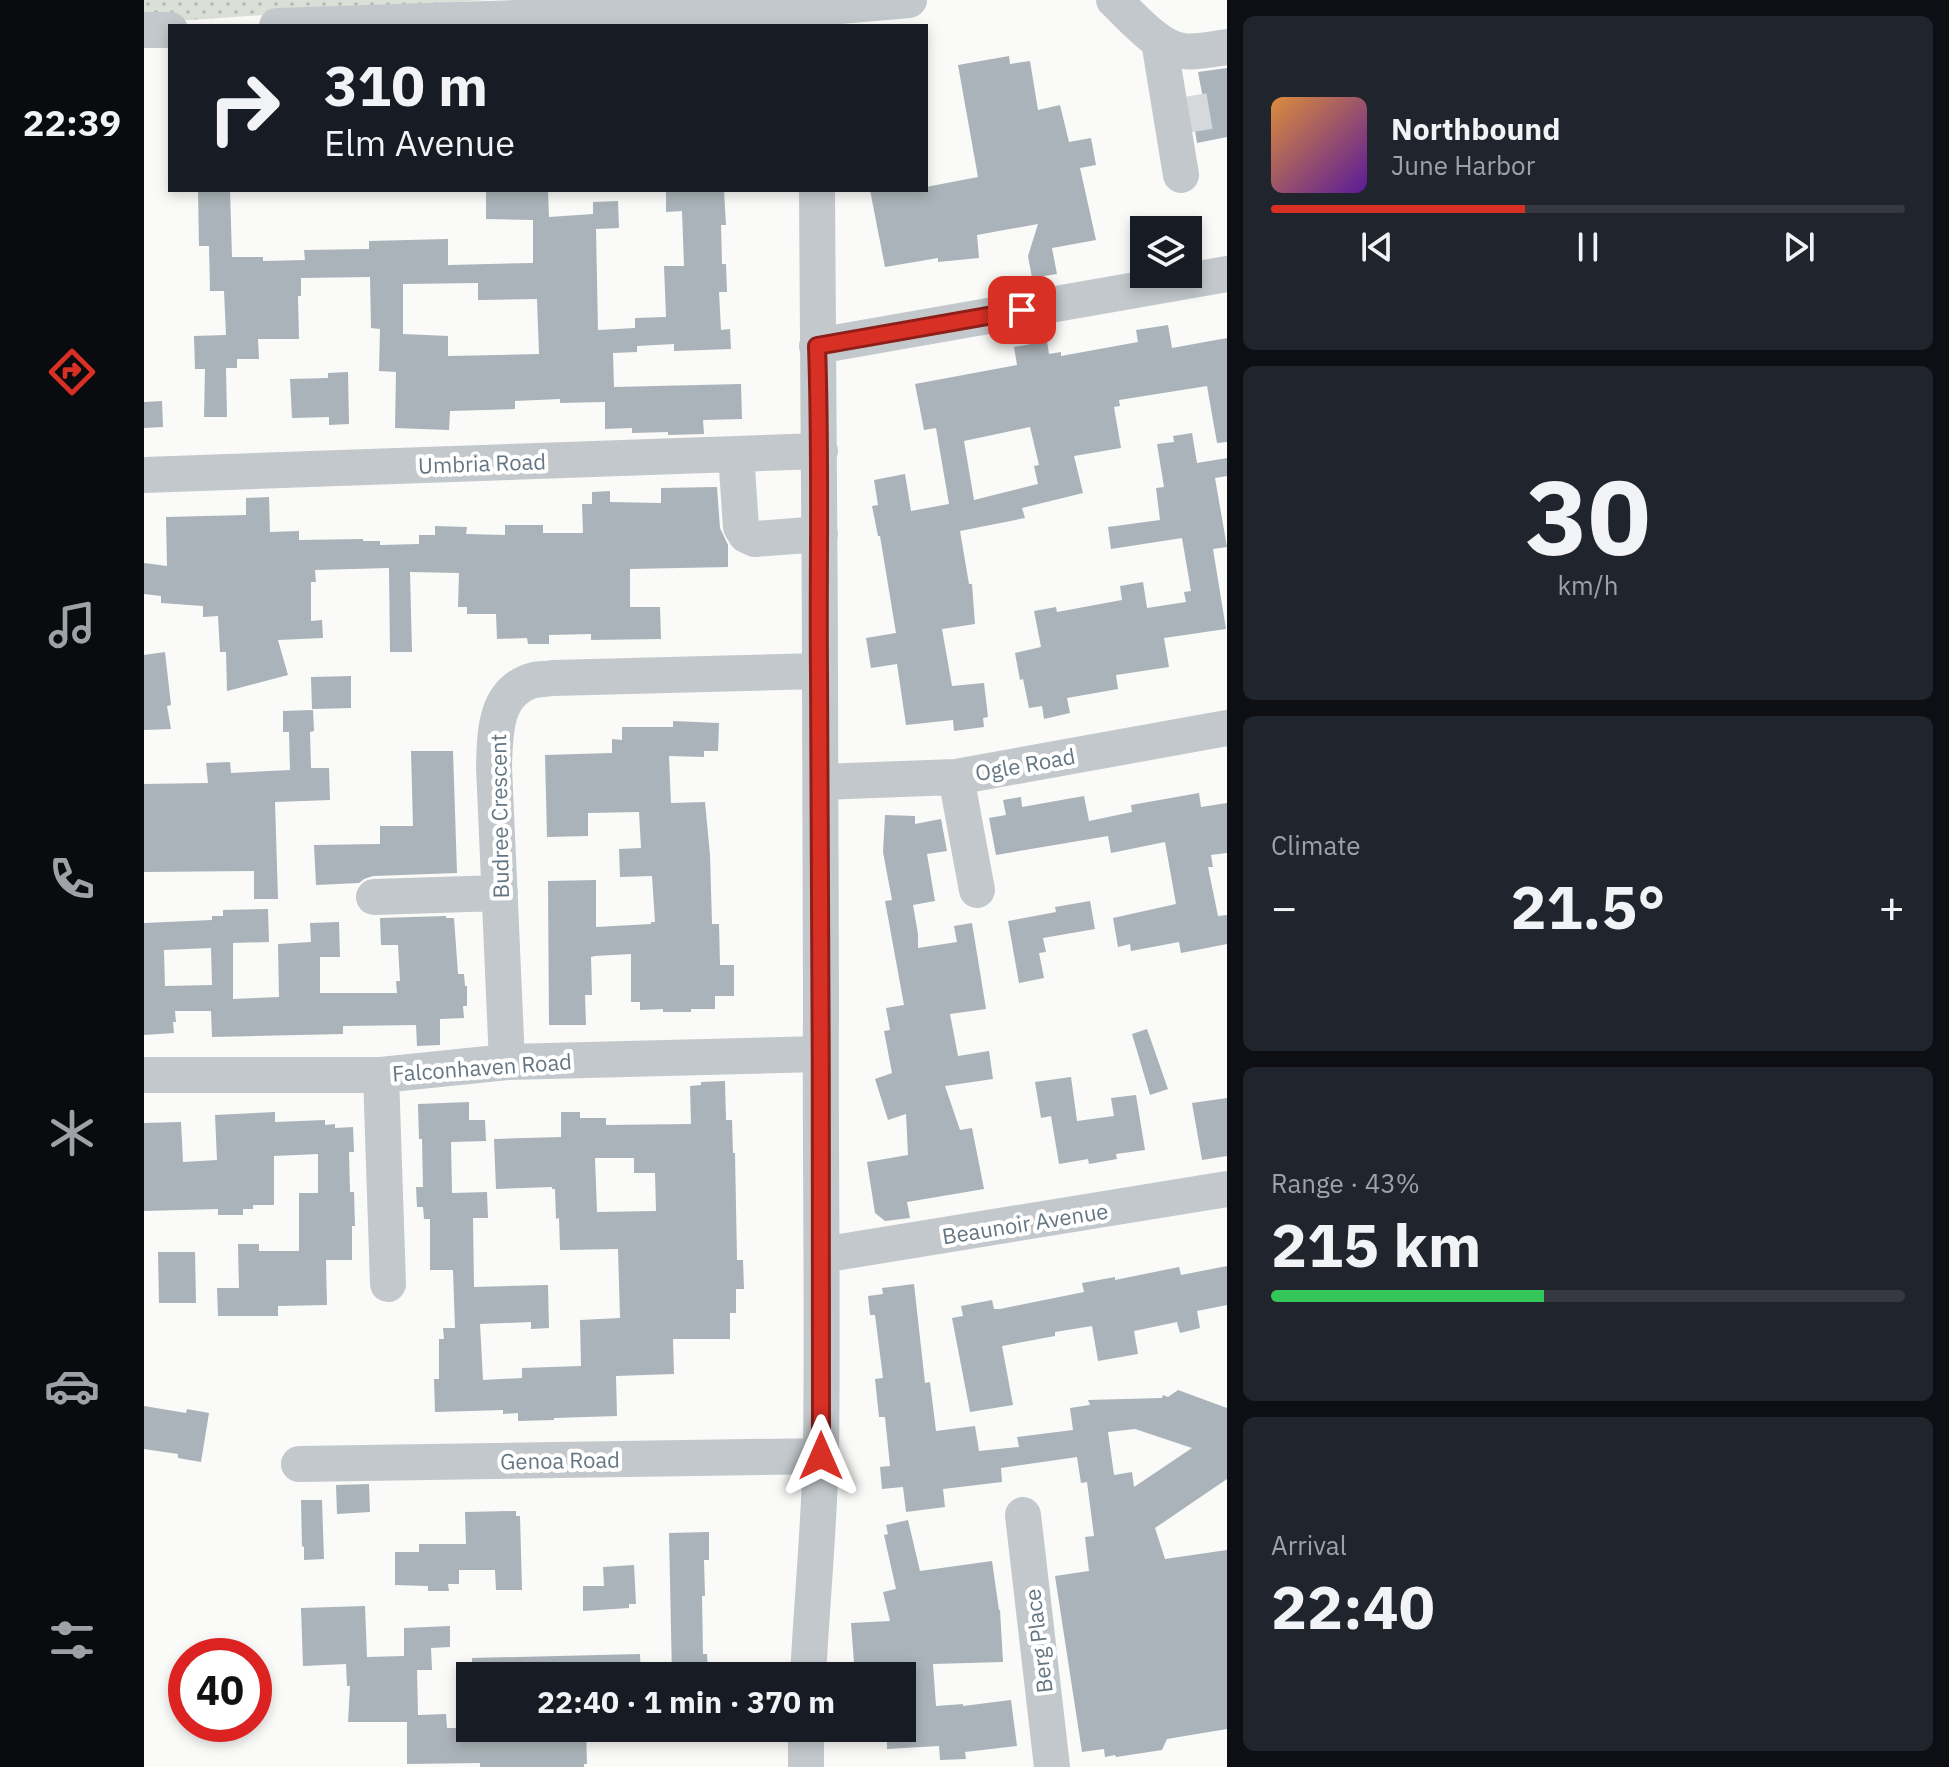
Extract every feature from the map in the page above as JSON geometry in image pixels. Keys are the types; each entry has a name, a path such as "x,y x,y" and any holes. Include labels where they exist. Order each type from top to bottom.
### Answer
{"street":[{"path":"349,24 816,11 909,0"},
{"path":"1114,0 1172,49 1184,52 1227,47"},
{"path":"144,30 168,30"},
{"path":"1159,41 1181,175"},
{"path":"809,1662 821,1456 817,192"},
{"path":"817,346 1227,274"},
{"name":"Umbria Road","path":"144,475 820,451"},
{"path":"736,454 741,527 746,535 755,539 820,534"},
{"name":"Budree Crescent","path":"507,1062 494,767 495,731 505,700 532,681 553,678 819,671"},
{"name":"Ogle Road","path":"821,782 956,777 1227,728"},
{"path":"956,777 977,890"},
{"path":"374,897 500,893"},
{"name":"Falconhaven Road","path":"144,1075 381,1075 507,1062 820,1054"},
{"path":"381,1075 388,1284"},
{"name":"Beaunoir Avenue","path":"822,1255 1227,1189"},
{"name":"Genoa Road","path":"299,1464 821,1456"},
{"name":"Berg Place","path":"1023,1515 1052,1767"},
{"path":"806,1742 806,1767"}],"shaded area":[{"path":"144,0 488,0 144,23"}],"building":[{"path":"1009,56 1010,64 1030,61 1038,110 1060,105 1069,142 1091,138 1096,165 1080,168 1096,240 1052,248 1057,274 1032,278 1028,256 1038,224 977,235 979,258 938,262 938,258 885,267 870,192 928,192 928,187 978,177 958,65"},
{"path":"1227,68 1227,137 1197,143 1192,112 1205,109 1198,72"},
{"path":"198,192 230,192 232,257 263,257 263,261 305,260 304,250 369,249 369,241 448,239 448,265 533,263 533,220 486,219 486,192 548,192 549,217 593,214 593,202 618,201 619,228 596,229 598,330 635,328 635,318 666,317 664,266 684,266 682,211 666,212 666,192 724,192 726,225 721,225 722,264 726,264 727,292 719,292 721,330 730,329 731,349 674,351 674,344 637,346 637,352 613,353 614,387 741,384 742,419 703,420 704,434 632,433 632,428 605,429 605,402 560,403 560,399 515,401 515,409 450,411 449,430 395,428 396,372 379,371 380,329 371,328 370,277 301,278 301,296 298,296 299,339 258,339 259,359 237,359 237,368 226,368 227,417 204,417 205,369 195,369 194,336 226,335 224,291 210,291 209,246 199,246","holes":["478,283 478,300 537,299 539,354 448,356 448,336 403,334 403,284"]},
{"path":"1168,325 1172,348 1227,338 1227,442 1217,443 1207,386 1119,400 1120,406 1114,407 1121,448 1074,456 1083,493 1022,508 1025,518 960,531 969,584 972,584 975,624 942,629 952,686 984,683 988,717 983,718 984,727 954,731 953,720 906,725 897,664 871,668 866,638 896,633 872,506 878,505 874,480 905,474 911,511 949,504 936,428 924,430 915,384 1017,365 1014,347 1047,341 1049,354 1061,352 1061,356 1138,342 1136,330","holes":["1030,427 1039,465 1034,466 1038,484 974,500 964,441"]},
{"path":"348,372 349,424 329,425 329,417 292,418 290,379 328,378 328,373"},
{"path":"162,401 163,427 144,428 144,402"},
{"path":"1192,433 1197,463 1227,458 1227,476 1215,478 1227,547 1213,549 1226,629 1164,638 1169,667 1116,675 1118,689 1067,698 1070,713 1044,719 1042,706 1029,708 1015,653 1041,647 1034,611 1056,607 1057,612 1122,600 1120,586 1143,582 1147,608 1186,602 1184,592 1191,591 1182,538 1111,549 1108,527 1160,520 1156,488 1164,487 1157,444 1174,442 1173,436"},
{"path":"717,487 720,528 728,545 728,567 630,569 630,607 660,607 661,639 591,640 591,634 549,635 549,644 528,644 527,638 497,639 496,614 467,614 467,607 458,607 459,573 410,572 412,652 390,652 389,568 315,570 316,582 311,582 311,621 322,620 323,638 278,640 288,675 227,691 226,652 220,652 218,616 203,617 203,606 161,603 161,596 144,594 144,563 167,566 166,517 246,515 246,498 269,497 270,532 299,531 299,540 363,539 380,541 380,545 419,544 419,535 435,535 435,526 467,527 466,534 505,535 505,525 543,525 543,533 583,533 582,504 592,504 592,492 610,491 610,502 661,503 661,488"},
{"path":"165,652 171,729 144,730 144,655"},
{"path":"351,676 351,708 312,709 311,677"},
{"path":"313,710 311,768 329,768 330,800 275,802 278,899 254,899 254,871 144,872 144,784 208,783 206,763 230,762 231,773 290,770 289,732 283,732 283,711"},
{"path":"673,721 719,723 718,751 704,751 704,757 669,756 671,803 705,802 712,924 719,924 720,965 734,965 734,996 715,996 715,1009 691,1009 691,1012 640,1010 640,1002 631,1002 631,954 595,956 591,957 592,995 585,995 586,1025 549,1025 548,881 596,880 596,927 655,922 652,876 620,877 619,849 641,848 639,812 588,813 588,836 547,837 545,755 612,753 612,739 622,740 622,727 673,727"},
{"path":"411,751 453,751 457,873 373,876 359,883 316,885 314,845 380,844 380,826 413,826"},
{"path":"1199,793 1201,807 1227,803 1227,853 1211,855 1213,867 1208,867 1218,916 1227,915 1227,944 1181,953 1179,942 1131,951 1130,944 1118,947 1113,918 1176,904 1165,842 1111,853 1108,836 996,855 989,818 1006,815 1003,800 1021,797 1022,807 1084,796 1089,821 1132,812 1131,805"},
{"path":"885,815 915,816 915,824 941,819 947,851 927,854 935,901 913,905 918,948 957,942 954,926 972,923 986,1009 950,1014 958,1056 989,1051 993,1079 945,1086 960,1130 972,1128 984,1189 907,1202 910,1218 885,1221 875,1213 867,1162 908,1155 906,1114 888,1120 875,1079 892,1073 884,1031 890,1030 886,1008 904,1005 885,901 892,900 883,852"},
{"path":"1090,901 1095,929 1043,938 1046,952 1039,953 1044,978 1019,983 1008,921 1056,912 1055,907"},
{"path":"268,909 269,942 233,943 233,999 279,997 278,944 311,942 310,923 339,922 340,957 320,957 320,993 397,993 396,981 400,981 398,945 381,945 380,918 454,918 458,974 464,974 467,986 464,1018 440,1019 440,1045 417,1046 416,1025 343,1026 343,1034 212,1037 211,1011 175,1011 174,1033 144,1035 144,923 212,920 212,916 223,916 223,910","holes":["211,948 212,985 165,986 164,950"]},
{"path":"1147,1029 1168,1089 1150,1095 1132,1034"},
{"path":"1071,1077 1077,1121 1114,1116 1111,1098 1136,1095 1145,1150 1116,1154 1117,1159 1089,1164 1088,1159 1059,1164 1051,1116 1041,1118 1035,1082"},
{"path":"725,1081 726,1120 732,1120 737,1260 743,1260 744,1289 736,1289 736,1313 730,1313 730,1339 673,1339 674,1374 616,1376 617,1416 518,1421 518,1413 503,1414 503,1410 435,1412 434,1379 439,1379 439,1339 444,1339 443,1328 455,1328 453,1270 430,1270 430,1219 424,1219 423,1207 417,1207 416,1187 423,1187 418,1104 469,1102 469,1120 485,1120 486,1141 451,1142 452,1193 487,1192 488,1218 473,1218 474,1287 548,1285 549,1328 531,1329 531,1322 480,1324 483,1380 522,1378 522,1368 581,1366 580,1320 620,1318 618,1249 560,1250 555,1189 496,1189 494,1139 561,1137 561,1112 580,1112 580,1118 606,1118 606,1125 691,1124 690,1086 701,1085 701,1082","holes":["595,1158 634,1158 634,1173 655,1173 656,1211 597,1212"]},
{"path":"1227,1098 1227,1156 1202,1160 1192,1103"},
{"path":"275,1112 275,1122 325,1120 325,1125 335,1124 335,1128 353,1127 354,1152 349,1152 355,1226 352,1226 352,1260 326,1260 327,1305 278,1306 278,1316 218,1316 217,1288 239,1288 238,1244 259,1244 259,1251 299,1251 299,1193 318,1193 318,1154 274,1156 274,1205 253,1205 253,1209 243,1209 243,1215 218,1215 218,1209 144,1211 144,1123 181,1122 183,1162 217,1160 215,1115"},
{"path":"158,1252 195,1252 196,1303 159,1303"},
{"path":"1227,1266 1227,1305 1197,1311 1200,1328 1180,1333 1177,1322 1134,1331 1138,1354 1098,1361 1092,1326 1002,1346 1013,1405 970,1412 952,1318 963,1316 961,1306 992,1300 994,1309 1000,1309 1084,1292 1082,1283 1115,1277 1115,1280 1179,1267 1181,1275"},
{"path":"914,1284 925,1383 930,1382 936,1431 975,1426 979,1451 1019,1447 1017,1437 1073,1430 1070,1408 1090,1405 1088,1400 1162,1398 1178,1390 1227,1408 1227,1479 1155,1528 1165,1559 1227,1550 1227,1729 1167,1739 1162,1750 1116,1757 1105,1757 1104,1749 1082,1752 1055,1576 1089,1571 1085,1537 1094,1536 1087,1482 1081,1483 1077,1457 1001,1468 1002,1482 943,1489 945,1507 906,1512 903,1487 882,1489 880,1467 890,1466 885,1417 879,1417 875,1379 883,1378 875,1315 870,1315 868,1296 883,1294 882,1288","holes":["1135,1429 1192,1448 1134,1487 1132,1472 1114,1475 1108,1432"]},
{"path":"144,1406 186,1413 187,1409 209,1413 201,1462 178,1458 178,1454 144,1449"},
{"path":"369,1484 370,1512 337,1514 336,1485"},
{"path":"301,1500 322,1500 324,1559 304,1560"},
{"path":"516,1511 516,1516 520,1516 522,1590 496,1590 495,1570 459,1570 459,1584 448,1584 449,1591 428,1591 428,1586 395,1585 395,1552 419,1552 419,1544 466,1544 465,1512"},
{"path":"908,1520 920,1571 992,1561 1000,1610 1003,1662 933,1664 936,1706 1011,1700 1017,1746 965,1752 966,1759 940,1760 939,1746 887,1749 887,1742 916,1742 916,1662 854,1662 851,1623 890,1621 883,1592 896,1589 884,1535 888,1534 886,1525"},
{"path":"709,1532 709,1560 704,1560 705,1596 702,1596 703,1654 707,1654 707,1662 672,1662 669,1533"},
{"path":"634,1565 636,1604 629,1604 629,1608 583,1611 583,1586 604,1586 603,1567"},
{"path":"365,1606 367,1657 404,1656 404,1628 450,1626 450,1647 431,1648 432,1670 417,1670 418,1715 446,1714 447,1728 456,1728 456,1742 586,1742 587,1764 584,1767 480,1767 480,1763 407,1764 407,1722 348,1722 350,1686 347,1686 346,1664 303,1666 301,1608"},
{"path":"640,1654 640,1662 472,1662 472,1658"}],"tunnel":[{"path":"1174,117 1227,108"}],"route":[{"path":"821,1456 820,451 817,346 1022,310"}]}
